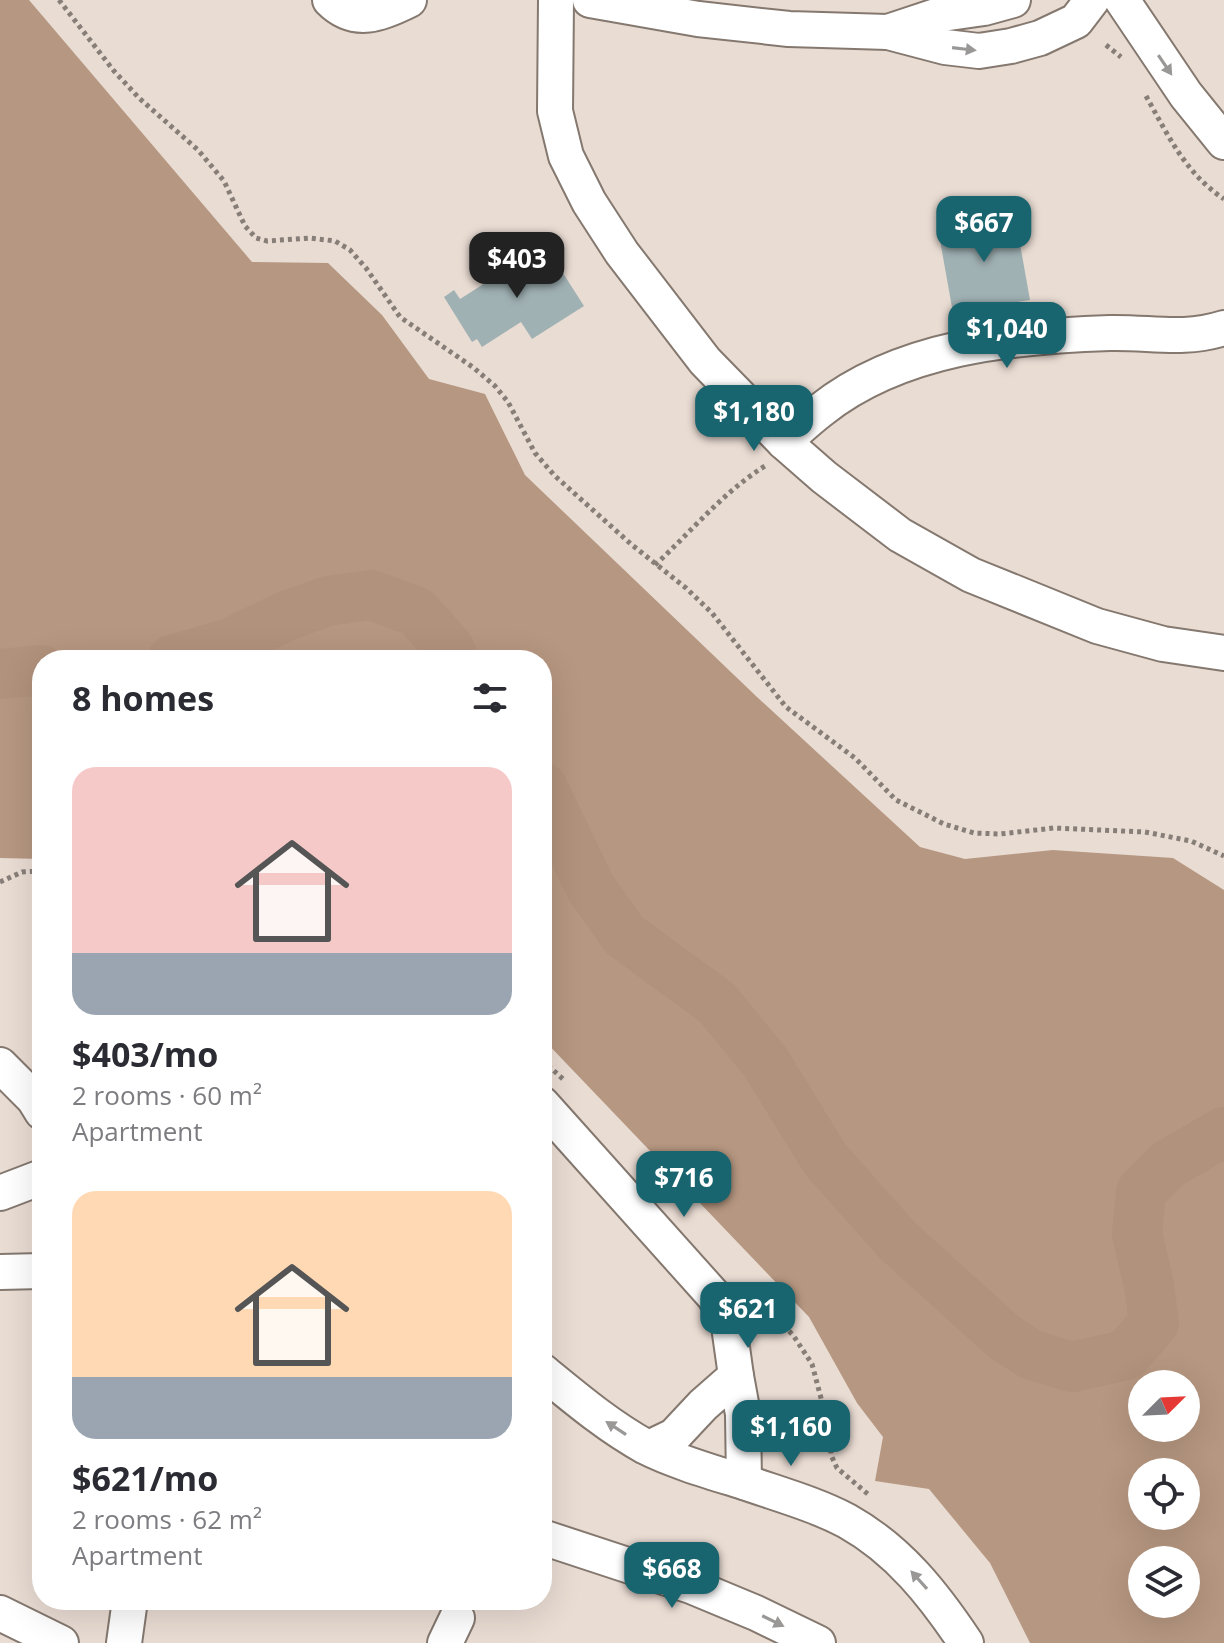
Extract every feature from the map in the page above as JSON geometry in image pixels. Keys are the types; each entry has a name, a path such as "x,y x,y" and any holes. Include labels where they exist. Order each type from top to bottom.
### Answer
{"street":[{"path":"330,0 346,13 371,17 409,0"},
{"path":"556,0 555,111 566,156 589,202 630,264 775,454 824,477 900,535 971,575 1097,626 1163,644 1224,653"},
{"path":"590,0 698,19 789,29 888,32 957,49 979,51 1040,38 1076,21 1092,0"},
{"path":"888,32 942,14 1013,0"},
{"path":"1122,0 1186,95 1224,142"},
{"path":"775,454 822,408 862,384 942,353 1055,335 1115,333 1178,337 1206,334 1224,328"},
{"path":"0,1065 32,1097"},
{"path":"552,1115 714,1296 728,1319 743,1414 744,1482"},
{"path":"0,1193 32,1181"},
{"path":"0,1272 32,1271"},
{"path":"649,1448 674,1436 736,1376"},
{"path":"552,1379 615,1428 649,1448 811,1505 848,1522 887,1548 938,1601 966,1643"},
{"path":"552,1540 691,1586 818,1643"},
{"path":"124,1643 129,1610"},
{"path":"0,1613 61,1643"}],"path":[{"path":"59,0 114,71 139,98 198,150 224,181 245,226 256,238 267,241 310,238 335,241 350,250 400,317 495,386 508,402 535,453 555,476 655,565 686,588 712,613 786,707 855,758 896,800 917,812 974,833 1000,834 1054,828 1145,832 1191,841 1224,856"},
{"path":"1106,45 1123,61"},
{"path":"1141,88 1174,147 1210,190 1224,199"},
{"path":"655,565 689,534 719,500 775,454"},
{"path":"0,882 22,872 32,872"}],"shaded area":[{"path":"0,0 29,0 252,262 328,263 382,315 429,379 485,394 525,475 757,697 920,847 965,859 1053,850 1173,858 1224,890 1224,1643 1030,1643 990,1563 929,1489 875,1481 883,1437 857,1403 809,1317 552,1048 552,650 32,650 32,859 0,858"}],"building":[{"path":"1015,216 1030,300 953,313 938,229"},
{"path":"545,245 584,306 532,339 521,322 482,347 477,339 472,342 444,297 454,290 460,299"}],"waterway":[{"path":"206,650 230,643 286,616 328,601 371,595 417,612 450,650"},
{"path":"0,674 32,671"},
{"path":"552,808 591,888 624,935 717,1003 766,1063 825,1159 898,1241 1004,1337 1032,1355 1072,1367 1126,1355 1154,1323 1137,1234 1141,1192 1167,1165 1224,1132"}]}
